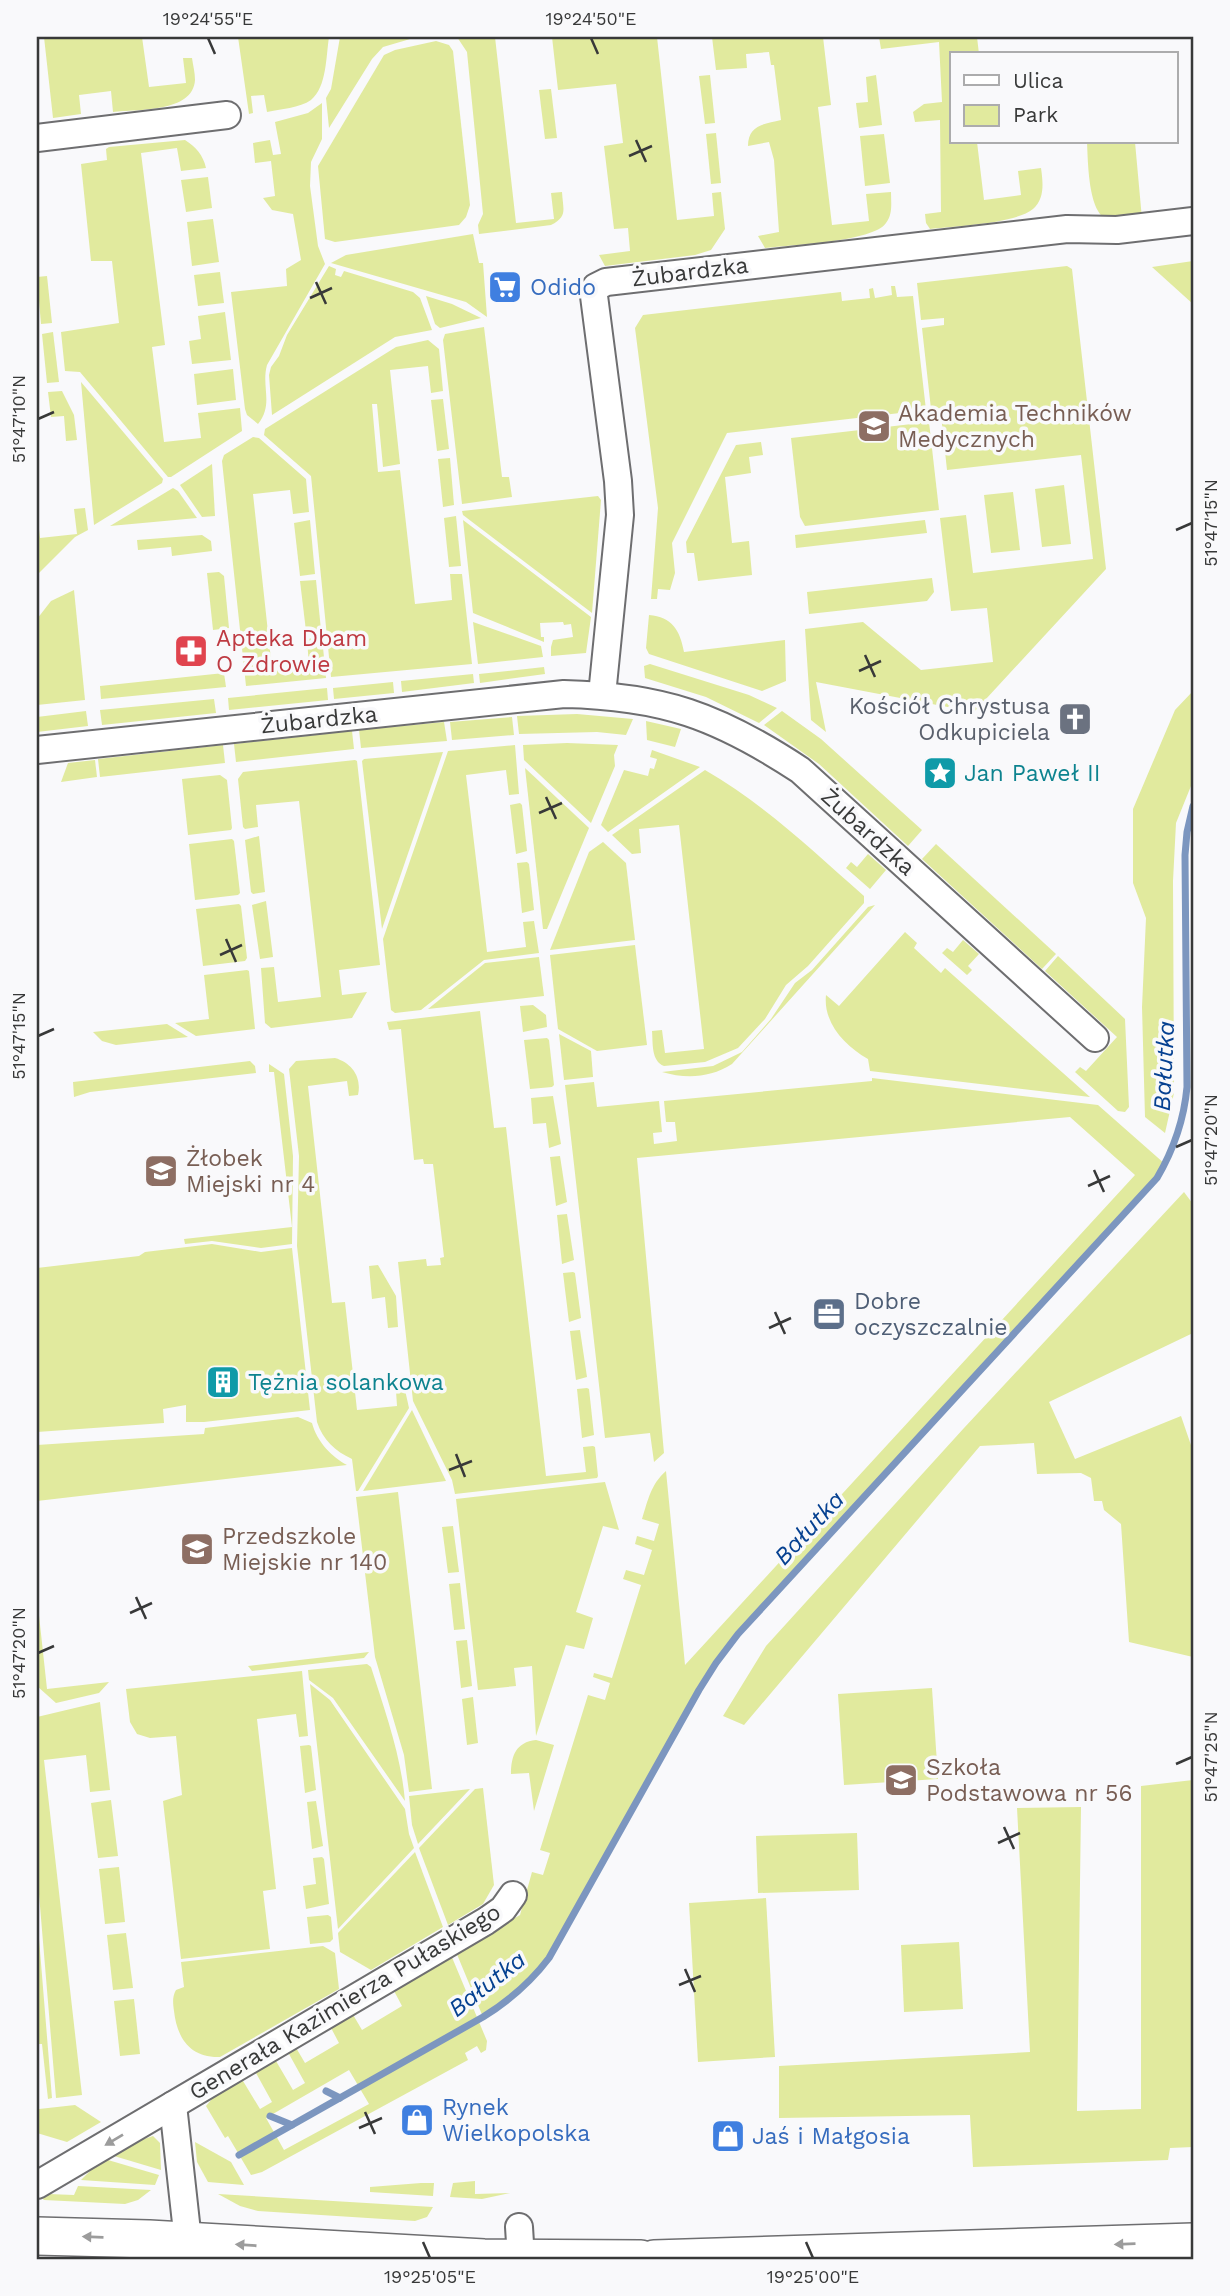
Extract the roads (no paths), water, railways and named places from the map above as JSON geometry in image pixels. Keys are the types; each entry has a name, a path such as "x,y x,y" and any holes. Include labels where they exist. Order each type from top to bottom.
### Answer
{"street":[{"path":"37,138 227,115"},
{"name":"Żubardzka","path":"602,695 620,515 594,296 596,287 606,282 1067,229 1117,230 1193,221"},
{"name":"Żubardzka","path":"37,750 564,694 645,700 706,718 746,737 800,770 1095,1038"},
{"name":"Generała Kazimierza Pułaskiego","path":"37,2185 486,1922 503,1909 513,1895"},
{"name":"Generała Kazimierza Pułaskiego","path":"173,2105 188,2241"},
{"path":"37,2236 521,2248 641,2259"},
{"path":"654,2259 1193,2242"}],"waterway":[{"name":"Bałutka","path":"239,2155 483,2017 510,1998 534,1976 549,1958 699,1690 738,1634 1157,1178 1177,1134 1187,1087 1185,855 1193,806"},
{"path":"326,2091 340,2098"},
{"path":"270,2116 292,2125"}],"place":[{"name":"Odido","path":"505,287"},
{"name":"Akademia Techników Medycznych","path":"874,426"},
{"name":"Apteka Dbam O Zdrowie","path":"191,651"},
{"name":"Kościół Chrystusa Odkupiciela","path":"1075,719"},
{"name":"Jan Paweł II","path":"940,773"},
{"name":"Żłobek Miejski nr 4","path":"161,1171"},
{"name":"Dobre oczyszczalnie","path":"829,1314"},
{"name":"Tężnia solankowa","path":"223,1382"},
{"name":"Przedszkole Miejskie nr 140","path":"197,1549"},
{"name":"Szkoła Podstawowa nr 56","path":"901,1780"},
{"name":"Rynek Wielkopolska","path":"417,2120"},
{"name":"Jaś i Małgosia","path":"728,2136"}]}
